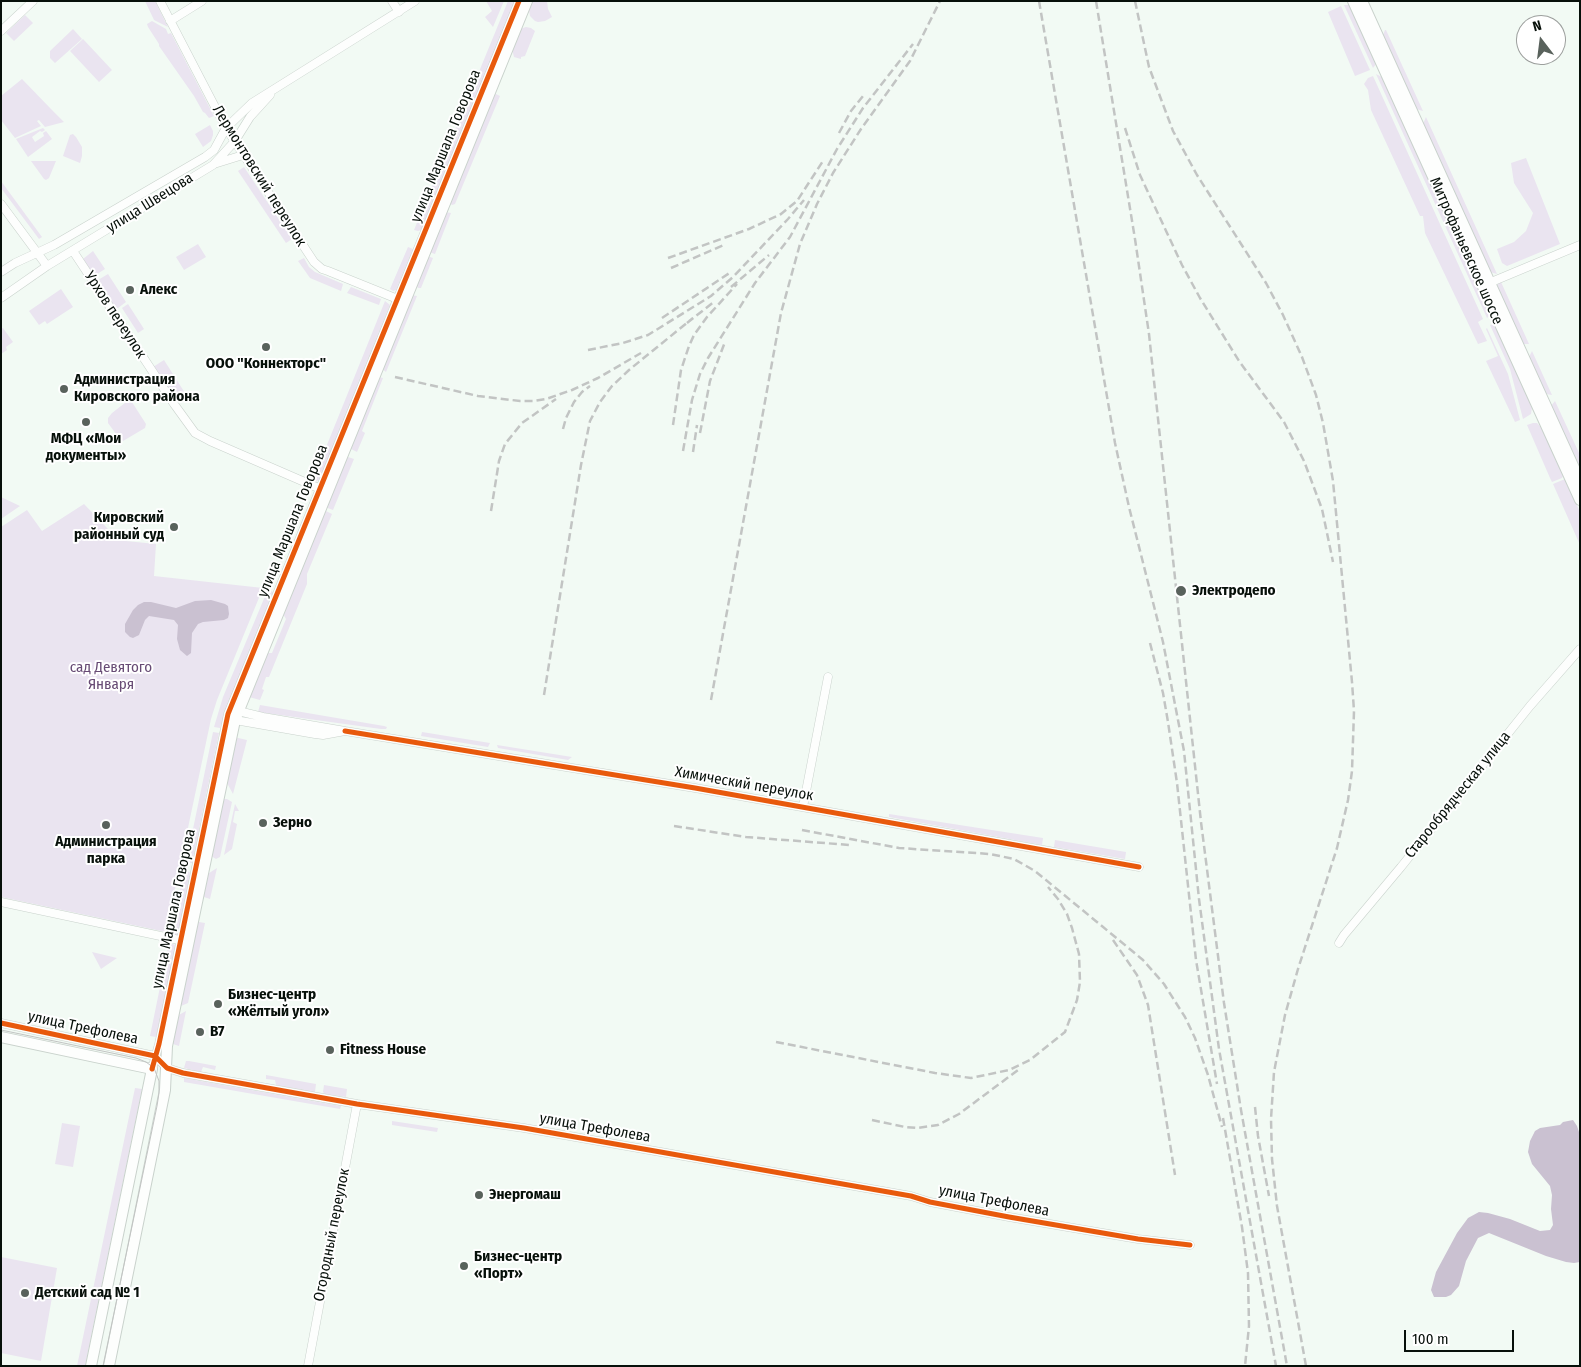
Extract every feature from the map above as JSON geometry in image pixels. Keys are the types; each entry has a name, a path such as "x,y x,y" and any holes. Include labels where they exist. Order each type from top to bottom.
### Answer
{"main road":[{"name":"улица Маршала Говорова","path":"109,1366 165,1090 167,1046 184,941 233,715 401,300 527,1"},
{"name":"Митрофаньевское шоссе","path":"1353,1 1580,500"},
{"name":"Митрофаньевское шоссе","path":"1362,1 1580,481"},
{"name":"улица Трефолева","path":"1,1037 152,1069"},
{"name":"улица Маршала Говорова","path":"91,1366 152,1069"}],"street":[{"path":"1,31 33,1"},
{"name":"Лермонтовский переулок","path":"160,1 226,128 317,266 401,300"},
{"path":"170,20 202,1"},
{"path":"392,1 399,12"},
{"name":"улица Швецова","path":"1,272 15,263 38,253 205,157 214,150 226,128 252,103 416,1"},
{"name":"улица Маршала Говорова","path":"401,300 519,1"},
{"name":"улица Швецова","path":"1,298 47,266 213,165 234,141 258,107 279,87"},
{"path":"213,165 243,155"},
{"path":"1,204 47,266"},
{"path":"1490,283 1580,245"},
{"name":"Урхов переулок","path":"73,250 195,433 323,490"},
{"name":"Старообрядческая улица","path":"1340,943 1344,934 1396,873 1530,706 1580,649"},
{"path":"803,807 828,677"},
{"name":"Химический переулок","path":"233,715 315,734 323,735 345,731 630,777 1139,867"},
{"path":"1,902 184,941"},
{"name":"улица Маршала Говорова","path":"152,1069 184,941"},
{"name":"улица Трефолева","path":"1,1023 155,1056 167,1068 183,1073 358,1104 542,1132 911,1196 1009,1217 1138,1239 1190,1245"},
{"name":"Огородный переулок","path":"308,1366 358,1104"}],"green space":[{"path":"145,1 155,1 168,27 154,20"},
{"path":"486,1 504,1 493,27 485,17 492,11"},
{"path":"508,1 515,1 421,230 414,230"},
{"path":"531,1 547,1 552,17 545,21 535,21 530,16"},
{"path":"1344,5 1349,5 1376,64 1373,68"},
{"path":"1341,6 1370,70 1355,76 1328,12"},
{"path":"25,15 33,23 14,41 6,33"},
{"path":"152,21 166,29 168,34 171,33 214,116 209,118 203,112 159,46 147,24"},
{"path":"526,27 535,31 525,56 521,57 521,59 514,57 512,49 520,29"},
{"path":"73,29 82,39 55,63 50,58 50,51"},
{"path":"1385,30 1423,111 1416,109 1383,35"},
{"path":"83,39 112,70 99,82 70,51"},
{"path":"1376,74 1382,77 1488,310 1490,315 1487,318"},
{"path":"1373,76 1483,319 1478,322 1487,341 1478,344 1425,233 1423,216 1420,216 1371,110 1368,90 1364,84 1368,78"},
{"path":"22,79 64,122 45,127 39,120 37,121 41,126 15,138 1,120 1,96"},
{"path":"493,95 500,96 455,204 452,205 449,203"},
{"path":"1426,117 1497,274 1490,272 1423,124"},
{"path":"210,125 213,135 211,141 203,147 195,134"},
{"path":"43,128 45,130 32,137 35,142 44,136 43,133 46,131 52,139 28,157 16,139"},
{"path":"73,134 76,137 82,147 80,163 63,156 70,135"},
{"path":"1526,158 1560,244 1507,266 1502,263 1497,249 1514,242 1526,231 1533,213 1514,183 1511,163"},
{"path":"31,161 56,161 49,178 46,180"},
{"path":"244,167 292,239 286,243 238,171"},
{"path":"1,181 42,237 39,239 1,188"},
{"path":"445,212 451,213 435,254 429,252"},
{"path":"198,244 206,257 184,270 176,257"},
{"path":"408,247 413,249 396,290 393,291 390,289"},
{"path":"93,251 105,269 94,276 83,259"},
{"path":"427,256 433,258 421,288 418,288 416,285"},
{"path":"304,258 309,267 315,272 343,284 341,291 310,278 298,261"},
{"path":"108,274 126,302 118,308 115,308 98,283 98,280"},
{"path":"1501,282 1529,344 1523,344 1497,288 1497,285"},
{"path":"351,287 381,299 379,305 347,293"},
{"path":"61,289 73,307 47,324 45,321 39,325 29,311"},
{"path":"411,295 417,296 386,372 381,368"},
{"path":"385,301 390,305 320,478 316,482 312,482"},
{"path":"128,304 144,329 138,333 122,308"},
{"path":"1494,324 1532,407 1531,414 1523,419 1510,369 1490,325"},
{"path":"3,328 13,342 1,354 1,329"},
{"path":"1487,328 1508,374 1520,420 1515,422 1486,361 1498,356"},
{"path":"1532,351 1552,395 1546,394 1529,357"},
{"path":"164,360 185,393 175,400 153,367"},
{"path":"378,377 383,378 362,431 365,433 357,452 349,448"},
{"path":"130,399 146,424 145,428 123,441 108,423 108,418"},
{"path":"1555,401 1580,455 1580,468 1551,406"},
{"path":"1537,423 1542,428 1563,476 1562,478 1552,482 1527,425"},
{"path":"345,456 354,459 333,510 325,507"},
{"path":"1565,479 1580,512 1580,545 1553,484"},
{"path":"1,497 20,506 1,519"},
{"name":"сад Девятого Января","path":"84,504 108,529 126,541 156,544 154,576 263,588 211,719 166,932 1,897 1,527 27,510 42,531"},
{"path":"324,510 332,514 307,574 307,584 269,677 266,677 260,700 249,697 265,653 272,653 286,619 282,612"},
{"path":"268,589 273,592 220,728 214,727 223,697"},
{"path":"260,705 387,727 386,729 381,729 258,712"},
{"path":"213,732 219,733 192,863 186,863"},
{"path":"422,732 490,743 488,747 421,736"},
{"path":"234,737 247,740 233,794 227,783"},
{"path":"497,745 572,757 568,760 498,748"},
{"path":"224,799 232,802 220,857 216,859 211,856 222,801"},
{"path":"235,804 239,811 235,811 233,822 237,824 232,849 224,855"},
{"path":"889,814 1043,838 1042,845 889,817"},
{"path":"1055,840 1126,852 1125,859 1054,847"},
{"path":"217,868 210,899 204,897 202,895 206,875"},
{"path":"184,870 190,873 178,935 176,936 171,935"},
{"path":"196,923 205,923 188,1003 181,1006 179,1004"},
{"path":"169,943 176,945 156,1037 150,1036"},
{"path":"92,952 117,958 101,969"},
{"path":"186,1011 179,1046 173,1044 177,1016"},
{"path":"186,1061 216,1066 215,1070 203,1067 201,1072 184,1068"},
{"path":"266,1075 316,1084 315,1092 276,1085 275,1080 266,1079"},
{"path":"184,1078 341,1106 340,1109 184,1082"},
{"path":"324,1085 347,1089 346,1097 325,1094 323,1092"},
{"path":"135,1088 142,1089 85,1366 77,1366"},
{"path":"392,1121 438,1128 437,1132 392,1125"},
{"path":"62,1123 80,1126 73,1167 55,1164"},
{"name":"Детский сад № 1","path":"1,1257 57,1268 41,1361 1,1353"}],"shaded area":[{"path":"211,600 228,606 228,618 198,624 192,633 191,653 187,656 180,650 177,639 178,625 174,620 149,616 145,620 139,635 133,638 125,632 125,624 133,610 144,602 176,608 195,601"},
{"path":"1573,1120 1580,1135 1580,1262 1566,1262 1546,1256 1489,1233 1478,1238 1466,1261 1459,1286 1451,1295 1434,1297 1431,1290 1436,1272 1457,1233 1468,1218 1479,1212 1488,1213 1510,1219 1540,1231 1550,1230 1553,1225 1550,1186 1532,1164 1528,1152 1530,1141 1535,1131 1540,1128 1560,1125 1563,1122"}],"tram line":[{"path":"1,1030 136,1058 154,1068 159,1081 157,1106 103,1366"}],"railway":[{"path":"711,700 781,313 800,244 833,173 861,129 910,61 940,1"},
{"path":"1039,1 1115,443 1163,642 1184,751 1199,899 1219,1049 1276,1366"},
{"path":"1096,1 1149,334 1201,822 1224,1003 1241,1110 1287,1366"},
{"path":"1135,1 1149,67 1173,131 1197,175 1266,283 1302,357 1316,395 1333,481 1354,711 1352,771 1348,800 1337,848 1285,1015 1274,1072 1271,1119 1272,1159 1277,1206 1306,1366"},
{"path":"683,451 692,400 700,374 708,358 755,283 790,237 837,149 863,108 913,44"},
{"path":"839,133 851,111 863,96"},
{"path":"1125,128 1140,175 1182,265 1239,361 1284,422 1304,461 1322,509 1333,562"},
{"path":"668,258 749,229 781,214 797,201 823,161"},
{"path":"588,350 623,343 648,335 711,296 733,277 804,200"},
{"path":"671,268 726,244"},
{"path":"731,287 769,255"},
{"path":"662,318 731,272"},
{"path":"673,425 681,370 689,346 694,335 707,317 737,284"},
{"path":"687,323 715,301"},
{"path":"544,695 581,465 590,421 600,402 612,386 693,318"},
{"path":"700,433 710,381 725,342"},
{"path":"395,377 478,396 533,401 546,399 572,390 598,378 641,353"},
{"path":"563,429 574,402 590,386"},
{"path":"491,511 499,461 505,444 522,423 556,399"},
{"path":"693,452 697,425"},
{"path":"1150,643 1163,693 1168,722 1177,783 1196,960 1217,1084"},
{"path":"674,826 746,837 850,845"},
{"path":"802,830 899,848 990,854 1014,859 1035,871 1143,960 1164,984 1185,1017 1195,1038 1208,1075 1222,1127"},
{"path":"776,1042 935,1073 971,1078 1009,1070 1030,1060 1065,1032 1077,1000 1080,982 1079,954 1072,928 1067,914 1048,887"},
{"path":"1113,940 1137,975 1148,1005 1175,1175"},
{"path":"872,1120 917,1128 938,1125 959,1114 1018,1070"},
{"path":"1255,1107 1258,1136 1269,1196"},
{"path":"1223,1118 1248,1273 1249,1326 1245,1366"}],"cycle path":[{"path":"152,1069 159,1044 228,714 519,1"},
{"path":"345,731 695,788 1139,867"},
{"path":"1,1023 155,1056 167,1068 183,1073 357,1104 524,1128 911,1196 930,1202 1009,1217 1138,1239 1190,1245"}],"place":[{"name":"Алекс","path":"130,290"},
{"name":"ООО \"Коннекторс\"","path":"266,347"},
{"name":"Администрация Кировского района","path":"64,389"},
{"name":"МФЦ «Мои документы»","path":"86,422"},
{"name":"Кировский районный суд","path":"174,527"},
{"name":"Электродепо","path":"1181,591"},
{"name":"Зерно","path":"263,823"},
{"name":"Администрация парка","path":"106,825"},
{"name":"Бизнес-центр «Жёлтый угол»","path":"218,1004"},
{"name":"В7","path":"200,1032"},
{"name":"Fitness House","path":"330,1050"},
{"name":"Энергомаш","path":"479,1195"},
{"name":"Бизнес-центр «Порт»","path":"464,1266"},
{"name":"Детский сад № 1","path":"25,1293"}]}
